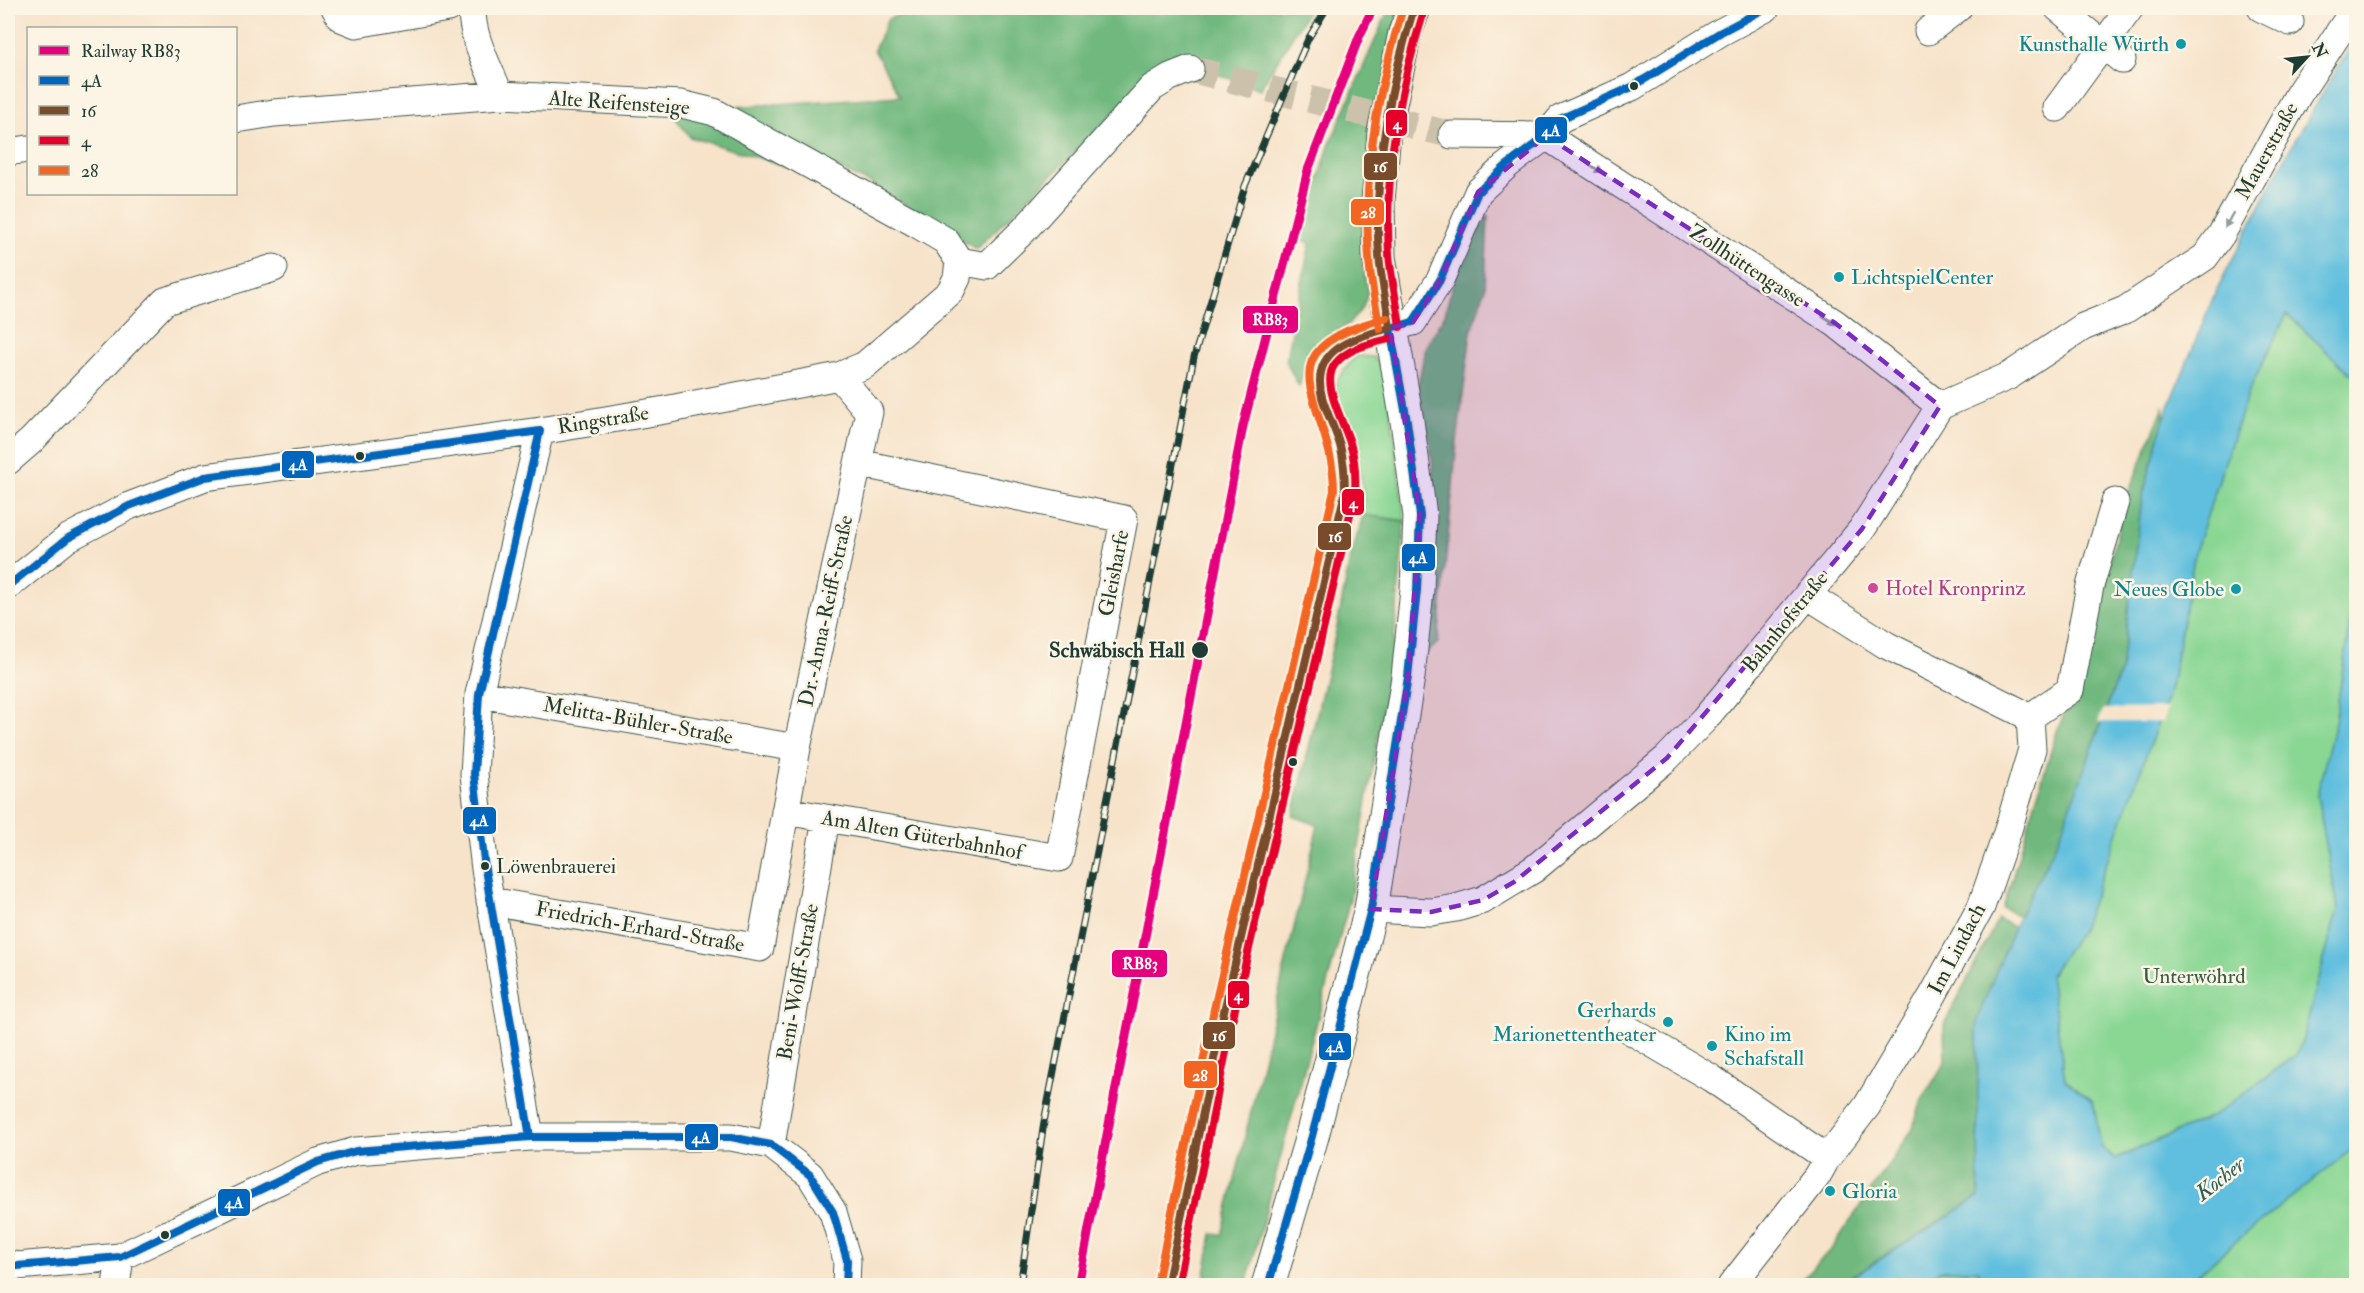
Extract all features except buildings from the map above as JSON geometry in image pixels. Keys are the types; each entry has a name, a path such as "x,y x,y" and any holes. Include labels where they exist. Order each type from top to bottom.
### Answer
{"street":[{"path":"335,8 341,18 356,24 448,8"},
{"path":"472,8 472,18 483,54 500,95"},
{"path":"1268,1286 1312,1136 1371,909 1408,676 1417,590 1420,516 1407,421 1379,257 1378,201 1384,132 1405,33 1414,8"},
{"path":"1167,1286 1224,1011 1345,492 1345,470 1340,447 1320,390 1318,377 1320,365 1327,356 1347,342 1413,322 1440,280 1478,192 1506,166 1546,136 1560,119 1632,87 1721,32 1766,8"},
{"path":"1928,31 1959,8"},
{"path":"2058,8 2113,53"},
{"path":"2057,108 2113,53 2130,8"},
{"path":"2261,8 2290,22"},
{"name":"Mauerstraße","path":"1940,406 2009,376 2083,327 2126,310 2199,262 2221,235 2298,95 2355,8"},
{"path":"959,261 987,266 1024,230 1152,88 1190,69"},
{"name":"Alte Reifensteige","path":"237,119 274,113 500,95 681,104 714,112 936,235 946,241 959,261"},
{"path":"1452,135 1546,136"},
{"name":"Zollhüttengasse","path":"1546,136 1835,323 1940,406"},
{"path":"8,152 27,149"},
{"name":"Ringstraße","path":"8,586 68,538 129,506 205,477 540,431 665,410 839,376 865,365 950,291 957,278 959,261"},
{"path":"8,461 31,441 165,301 274,268"},
{"name":"Dr.-Anna-Reiff-Straße","path":"785,811 869,412 839,376"},
{"name":"Bahnhofstraße","path":"1371,909 1431,912 1484,900 1534,869 1667,758 1704,720 1862,529 1940,406"},
{"path":"530,1137 490,901 474,774 479,694 540,431"},
{"name":"Gleisharfe","path":"858,463 1124,519 1059,858"},
{"path":"1807,595 1886,645 2030,717 2070,690 2090,586 2115,502"},
{"name":"Melitta-Bühler-Straße","path":"479,694 797,748"},
{"name":"Im Lindach","path":"1731,1286 1817,1176 1827,1158 1867,1106 1933,995 1981,906 2008,830 2032,749 2030,717"},
{"name":"Am Alten Güterbahnhof","path":"785,811 1059,858"},
{"name":"Friedrich-Erhard-Straße","path":"490,901 760,948 785,811"},
{"name":"Beni-Wolff-Straße","path":"771,1145 826,818"},
{"path":"1621,1025 1711,1078 1827,1158"},
{"path":"8,1264 16,1266 120,1257 318,1162 356,1151 530,1137 731,1137 771,1145 810,1175 832,1212 846,1260 846,1286"},
{"path":"116,1286 120,1257"}],"highlighted area":[{"path":"1546,136 1835,323 1940,406 1862,529 1667,758 1514,882 1483,900 1431,912 1371,909 1408,677 1420,516 1390,328 1413,322 1440,280 1478,192"}],"green space":[{"path":"915,8 1310,8 1260,89 1192,65 1141,88 976,249 872,184 820,160 789,167 690,137 670,111 900,96 874,50 888,19"},
{"path":"1389,8 1408,8 1363,207 1361,260 1368,292 1363,307 1350,323 1331,335 1308,360 1299,386 1286,362 1310,243 1300,239 1329,146"},
{"path":"1488,216 1485,289 1471,332 1457,441 1438,643 1421,658 1431,620 1435,512 1432,457 1418,386 1425,349 1445,314 1459,260"},
{"name":"Unterwöhrd","path":"2287,314 2356,379 2356,531 2351,613 2335,723 2317,795 2338,908 2302,1041 2296,1055 2215,1115 2115,1159 2101,1146 2093,1101 2065,1080 2050,975 2082,929 2171,687 2195,552 2247,395"},
{"path":"1356,356 1374,357 1386,374 1405,521 1363,515 1361,479 1338,416 1334,394 1339,378"},
{"path":"2164,406 2164,419 2142,499 2121,669 2059,838 2020,916 2003,908 2057,731 2080,676 2127,496"},
{"path":"1363,515 1405,521 1393,650 1350,899 1246,1285 1203,1286 1212,1234 1222,1235 1318,825 1293,816 1337,627 1349,564"},
{"path":"1998,919 2014,927 1979,1017 1977,1030 1979,1197 1838,1285 1797,1286 1832,1248 1912,1130 1922,1100 1945,1062 1944,1025"},
{"path":"2356,1146 2356,1285 2185,1286 2235,1242"},
{"path":"1941,1270 1980,1270 1975,1285 1913,1286"}],"water":[{"name":"Kocher","path":"2356,37 2356,379 2287,314 2247,395 2195,552 2171,687 2082,929 2050,975 2065,1080 2093,1101 2101,1146 2115,1159 2215,1115 2296,1055 2302,1041 2338,908 2317,795 2335,723 2351,613 2356,531 2356,1146 2235,1242 2185,1285 1975,1285 1979,1270 1941,1270 1913,1285 1838,1286 1979,1197 1977,1020 2014,927 2059,838 2121,670 2142,499 2164,419 2215,293 2288,152"}],"pier":[{"path":"2167,708 2162,722 2098,722 2103,709"}],"tunnel":[{"path":"1190,69 1452,135"}],"railway":[{"path":"1020,1286 1044,1122 1194,357 1245,186 1308,39 1327,8"}],"rail line":[{"name":"RB83","path":"1078,1286 1243,426 1308,170 1359,37 1373,8"}],"transit line":[{"name":"28","path":"1380,329 1372,284 1367,225 1370,162 1379,100 1403,8"},
{"name":"16","path":"1390,328 1379,256 1378,193 1390,99 1414,8"},
{"name":"4A","path":"1268,1286 1312,1136 1371,909 1408,677 1417,590 1420,516 1407,421 1390,328 1413,322 1440,280 1478,192 1506,166 1546,136 1560,119 1632,87 1721,32 1766,8"},
{"name":"4","path":"1400,327 1389,254 1391,161 1407,71 1424,11"},
{"name":"28","path":"1157,1284 1214,1009 1334,491 1331,459 1310,384 1311,364 1322,347 1346,332 1387,318"},
{"name":"16","path":"1167,1286 1224,1011 1345,492 1340,445 1322,397 1320,380 1322,367 1328,356 1349,341 1390,328"},
{"name":"4","path":"1178,1286 1234,1013 1355,493 1353,455 1332,392 1331,372 1340,358 1347,353 1361,346 1393,338"},
{"name":"4A","path":"8,586 68,538 129,506 205,477 540,431 479,694 474,774 485,869 530,1137"},
{"name":"4A","path":"8,1264 17,1266 120,1257 318,1162 356,1151 530,1137 731,1137 771,1145 810,1175 833,1212 847,1260 846,1286"}],"place":[{"name":"Kunsthalle Würth","path":"2181,44"},
{"name":"LichtspielCenter","path":"1839,277"},
{"name":"Hotel Kronprinz","path":"1873,588"},
{"name":"Neues Globe","path":"2236,589"},
{"name":"Schwäbisch Hall","path":"1200,650"},
{"name":"Löwenbrauerei","path":"485,866"},
{"name":"Gerhards Marionettentheater","path":"1668,1022"},
{"name":"Kino im Schafstall","path":"1712,1046"},
{"name":"Gloria","path":"1830,1191"}]}
